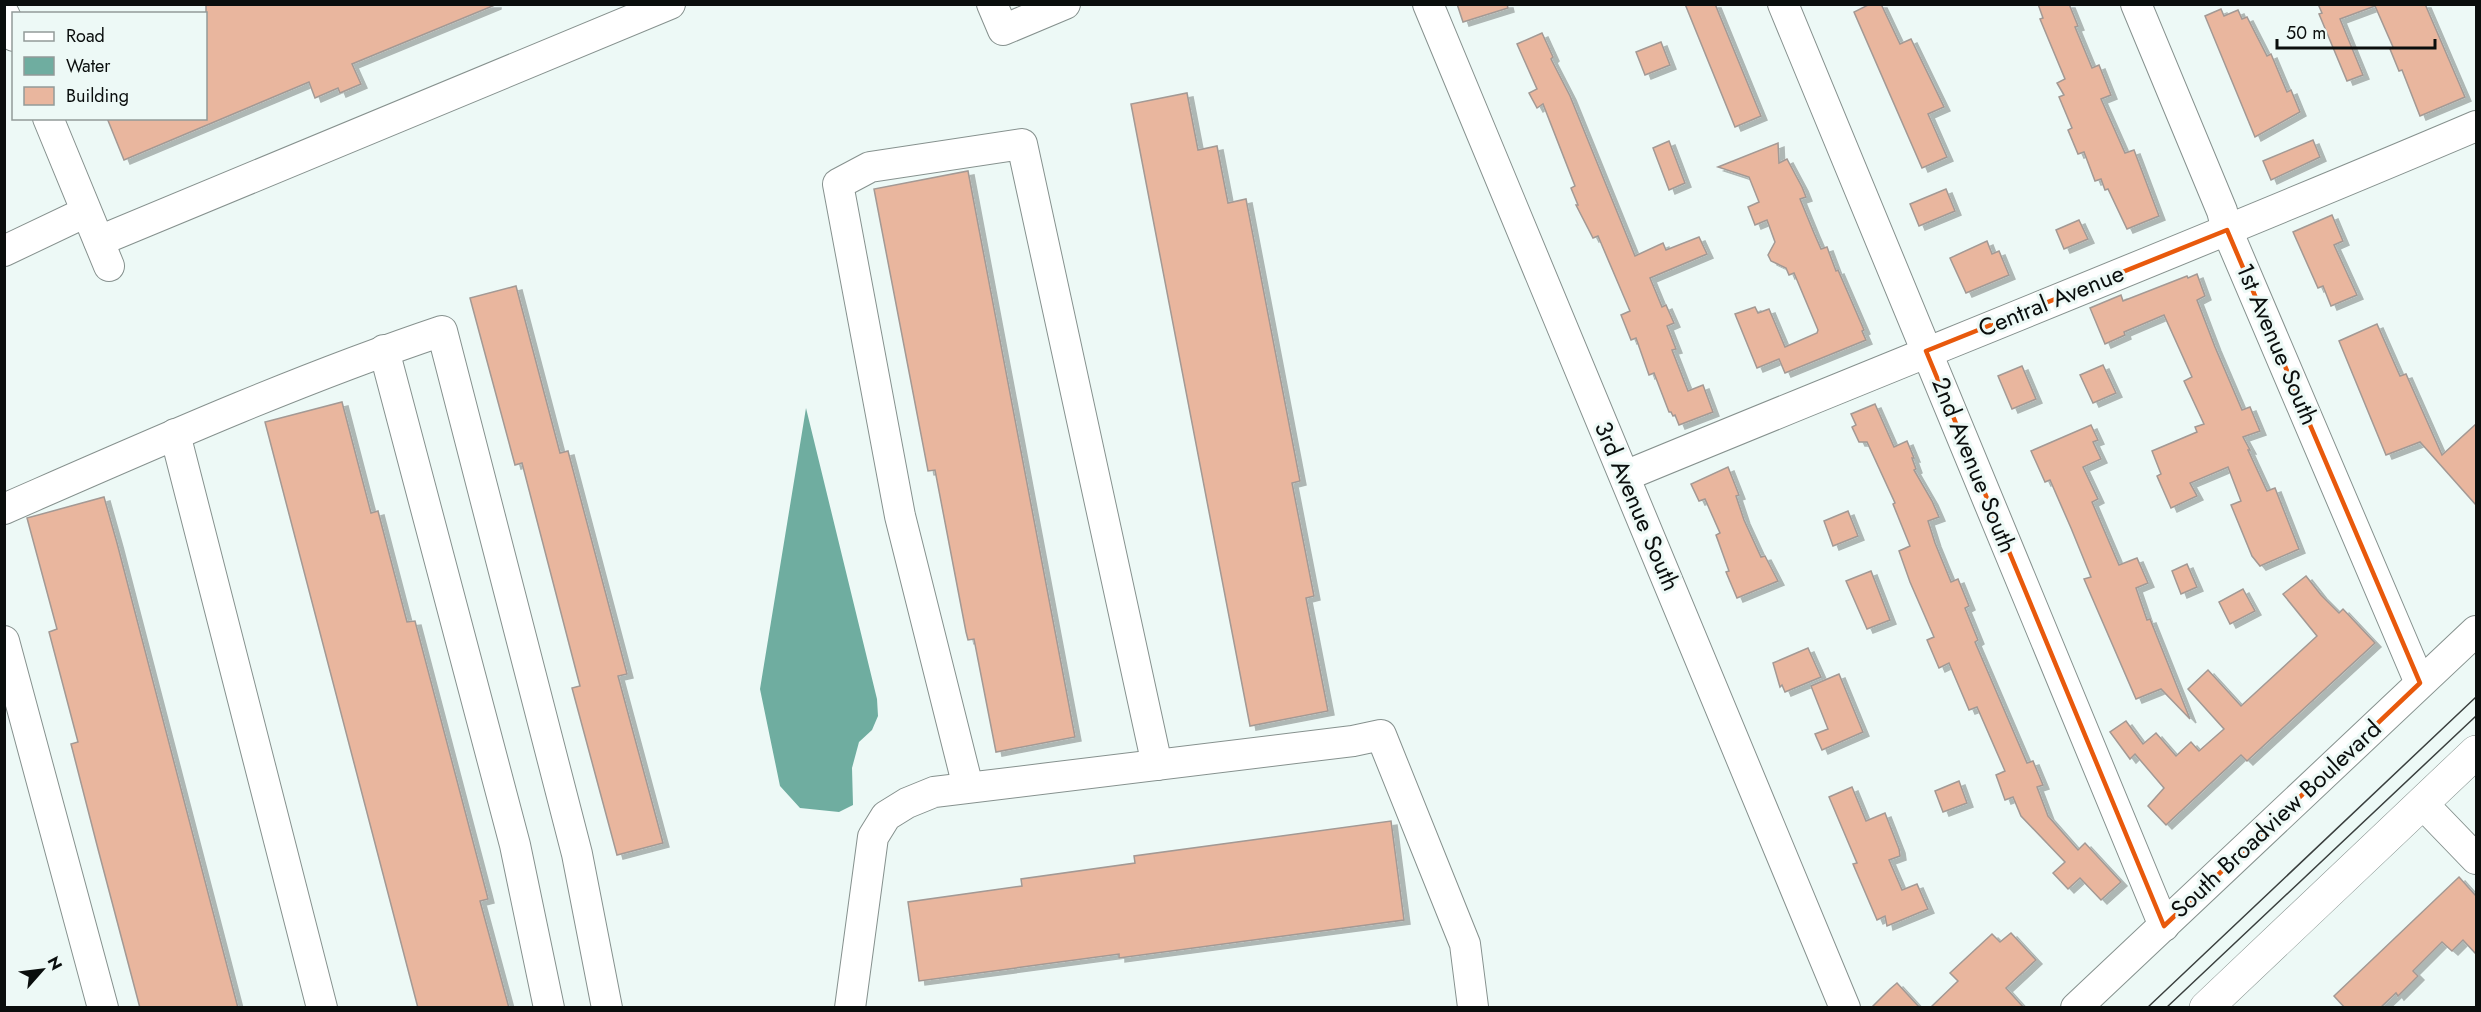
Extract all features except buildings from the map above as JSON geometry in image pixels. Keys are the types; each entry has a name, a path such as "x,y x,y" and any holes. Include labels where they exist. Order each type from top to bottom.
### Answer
{"main road":[{"path":"2206,1008 2476,752"}],"street":[{"path":"49,120 104,254 670,4"},
{"path":"997,17 1065,4"},
{"name":"3rd Avenue South","path":"1428,4 1845,1008"},
{"name":"2nd Avenue South","path":"1783,4 2164,926"},
{"name":"1st Avenue South","path":"2136,4 2222,211 2227,230 2420,683"},
{"path":"4,14 12,32"},
{"name":"Central Avenue","path":"1624,476 2476,126"},
{"path":"968,787 900,516 838,184 870,167 1022,144 1157,765"},
{"path":"4,251 87,212"},
{"path":"4,509 175,434 384,350 442,331 577,854 607,1008"},
{"path":"384,350 515,845 549,1008"},
{"path":"175,434 322,1008"},
{"name":"South Broadview Boulevard","path":"2076,1008 2476,632"},
{"path":"4,641 103,1008"},
{"path":"850,1008 873,837 886,816 907,803 934,792 968,787 1353,741 1381,735 1465,944 1471,1007"},
{"path":"2422,803 2476,859"}],"highlighted area":[{"path":"2227,230 2420,683 2164,926 2048,645 1926,351"}],"water":[{"path":"806,408 877,699 878,716 872,730 859,742 852,768 853,805 839,812 800,808 780,786 760,689"}],"tram line":[{"path":"2147,1008 2476,697"},
{"path":"2166,1008 2476,716"}]}
